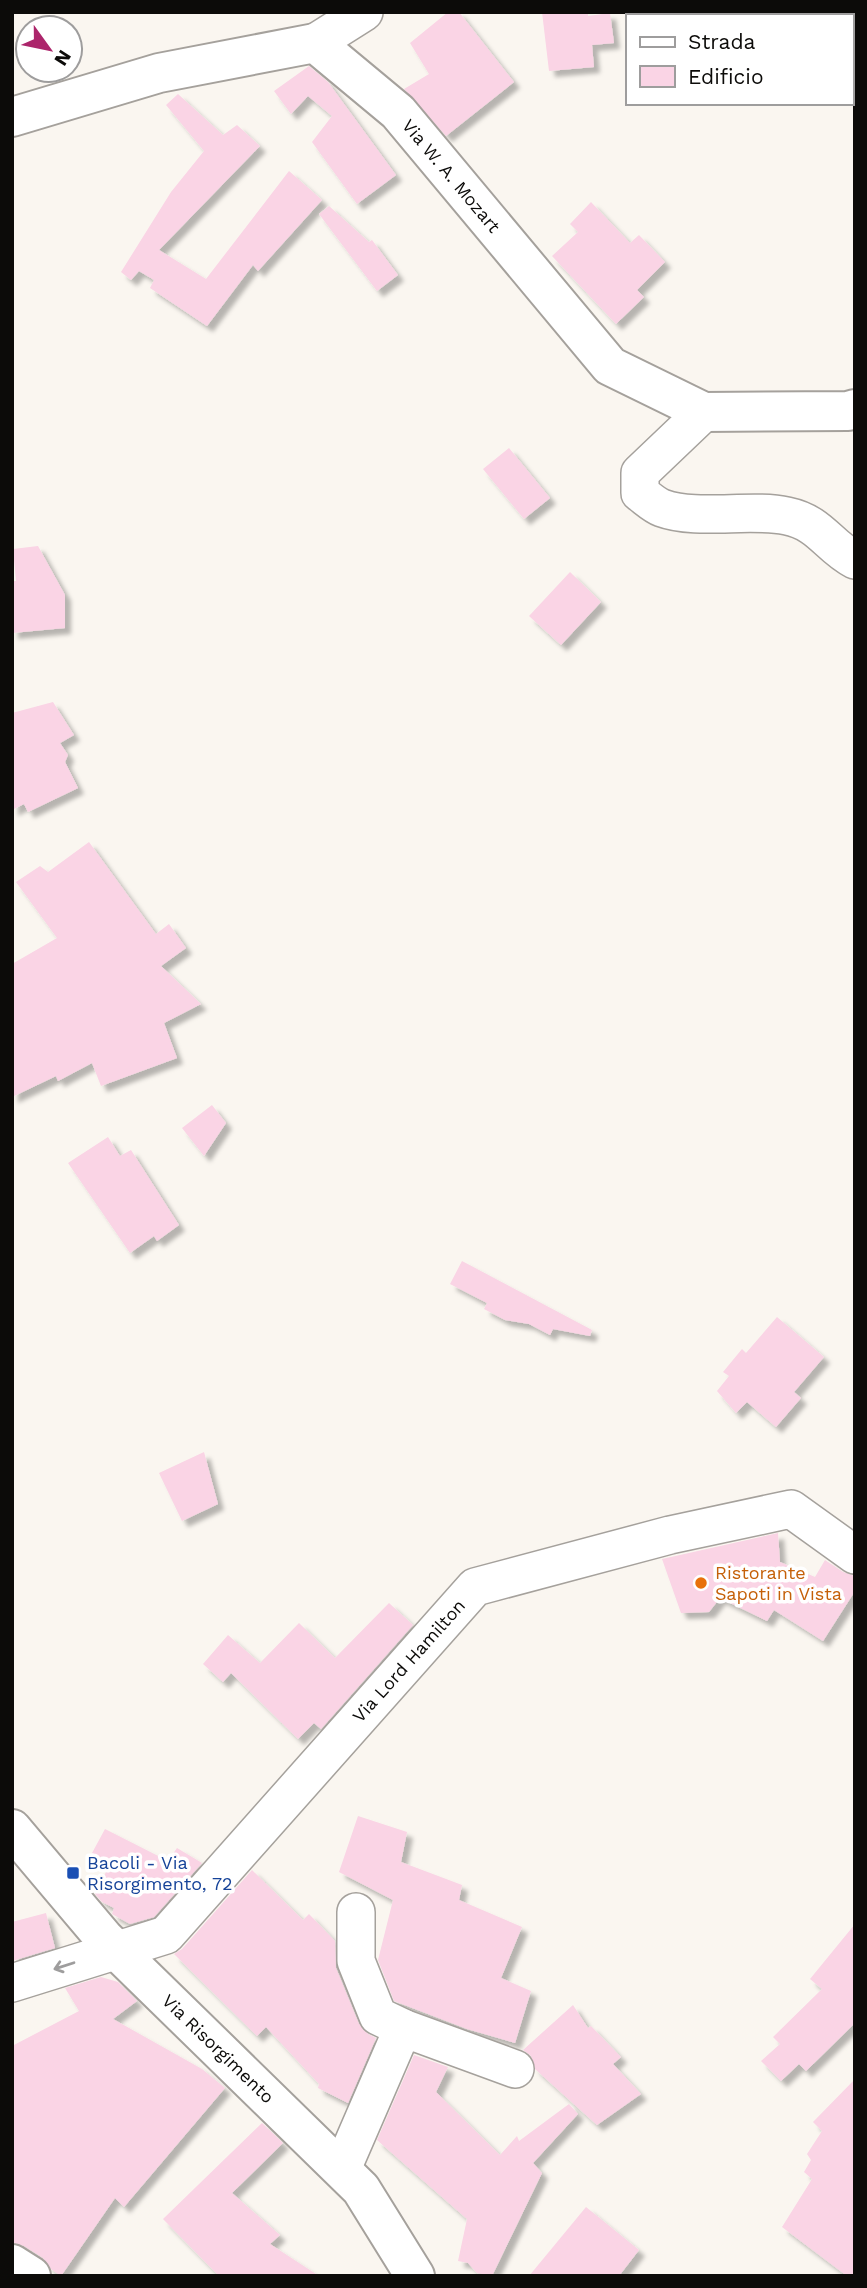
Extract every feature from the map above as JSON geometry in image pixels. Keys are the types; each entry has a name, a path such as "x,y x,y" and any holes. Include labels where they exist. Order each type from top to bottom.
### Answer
{"street":[{"path":"12,117 159,73 314,43 364,12"},
{"name":"Via W. A. Mozart","path":"314,43 398,112 610,366 704,412 848,411 855,408"},
{"path":"704,412 640,474 640,493 659,507 679,513 787,515 816,526 855,560"},
{"name":"Via Lord Hamilton","path":"12,1983 166,1936 475,1587 670,1535 791,1509 855,1555"},
{"name":"Via Risorgimento","path":"12,1829 115,1950 361,2189 415,2276"},
{"path":"356,1912 356,1961 378,2016 403,2028 515,2069"},
{"path":"342,2169 403,2028"},
{"path":"12,2264 31,2276"}],"building":[{"path":"448,12 459,12 514,82 446,136 404,89 429,74 410,43"},
{"path":"542,12 588,12 588,16 610,13 614,43 592,45 594,67 549,71"},
{"path":"309,66 328,82 396,175 357,204 312,142 332,116 308,96 291,114 274,91"},
{"path":"178,94 223,135 237,125 260,146 159,250 206,279 289,171 322,200 258,271 253,265 207,326 150,288 154,280 139,271 131,280 121,272 171,192 204,151 166,105"},
{"path":"591,202 630,243 639,235 665,262 637,290 644,297 616,324 552,256 578,232 570,224"},
{"path":"329,206 369,242 372,240 398,275 377,291 319,214"},
{"path":"509,448 550,498 524,519 483,469"},
{"path":"38,546 65,595 65,628 12,633 12,581 16,581 13,549"},
{"path":"570,572 601,602 561,645 529,616"},
{"path":"53,702 74,735 60,743 68,755 65,762 78,788 28,812 24,804 12,810 12,713"},
{"path":"89,842 156,934 169,924 186,948 161,966 201,1004 164,1023 177,1058 101,1086 92,1063 58,1081 56,1076 12,1097 12,964 57,938 16,882 40,866 48,872"},
{"path":"212,1105 226,1123 204,1156 182,1128"},
{"path":"108,1137 120,1156 131,1150 179,1225 157,1241 154,1236 130,1253 68,1163"},
{"path":"462,1261 592,1330 590,1336 553,1329 550,1335 529,1324 505,1320 484,1309 487,1303 450,1284"},
{"path":"777,1317 824,1357 794,1392 801,1398 776,1427 747,1402 736,1413 717,1391 729,1376 723,1372 742,1349 746,1353"},
{"path":"204,1452 218,1504 182,1521 159,1473"},
{"path":"778,1533 780,1562 815,1577 825,1560 843,1572 855,1576 855,1591 823,1641 774,1610 767,1621 720,1598 709,1612 681,1613 662,1559"},
{"path":"389,1603 413,1625 321,1729 314,1723 298,1739 231,1673 223,1682 203,1664 228,1635 260,1663 299,1623 335,1658"},
{"path":"358,1816 407,1832 401,1862 462,1885 459,1900 522,1927 501,1978 531,1991 515,2043 467,2029 394,2001 378,1960 393,1900 339,1872"},
{"path":"105,1829 168,1861 177,1848 202,1863 154,1917 130,1924 112,1914 114,1908 102,1902 95,1894 111,1862 92,1853"},
{"path":"252,1870 303,1920 309,1914 335,1941 336,1968 359,2024 376,2038 348,2103 318,2088 319,2084 266,2027 257,2036 174,1954 182,1949"},
{"path":"46,1913 55,1948 12,1961 12,1922"},
{"path":"855,1924 855,2023 806,2071 799,2064 781,2081 761,2061 780,2044 773,2037 822,1989 810,1979"},
{"path":"101,1977 118,1982 137,2001 113,2019 202,2069 225,2088 124,2207 115,2198 61,2276 51,2269 43,2258 12,2242 12,2046 79,2011 65,1988"},
{"path":"573,2005 588,2028 591,2026 621,2057 613,2064 641,2094 597,2125 535,2069 531,2056 523,2050"},
{"path":"414,2055 448,2067 436,2092 500,2155 517,2136 519,2141 569,2104 578,2114 533,2163 542,2173 492,2276 477,2273 468,2263 458,2261 467,2219 377,2140"},
{"path":"855,2079 855,2276 847,2276 782,2227 812,2179 804,2172 811,2160 807,2154 822,2131 813,2122"},
{"path":"262,2123 283,2143 232,2193 280,2235 270,2244 319,2276 219,2276 163,2219"},
{"path":"586,2207 639,2250 619,2276 529,2276"}],"place":[{"name":"Ristorante Sapoti in Vista","path":"701,1583"},
{"name":"Bacoli - Via Risorgimento, 72","path":"73,1873"}]}
